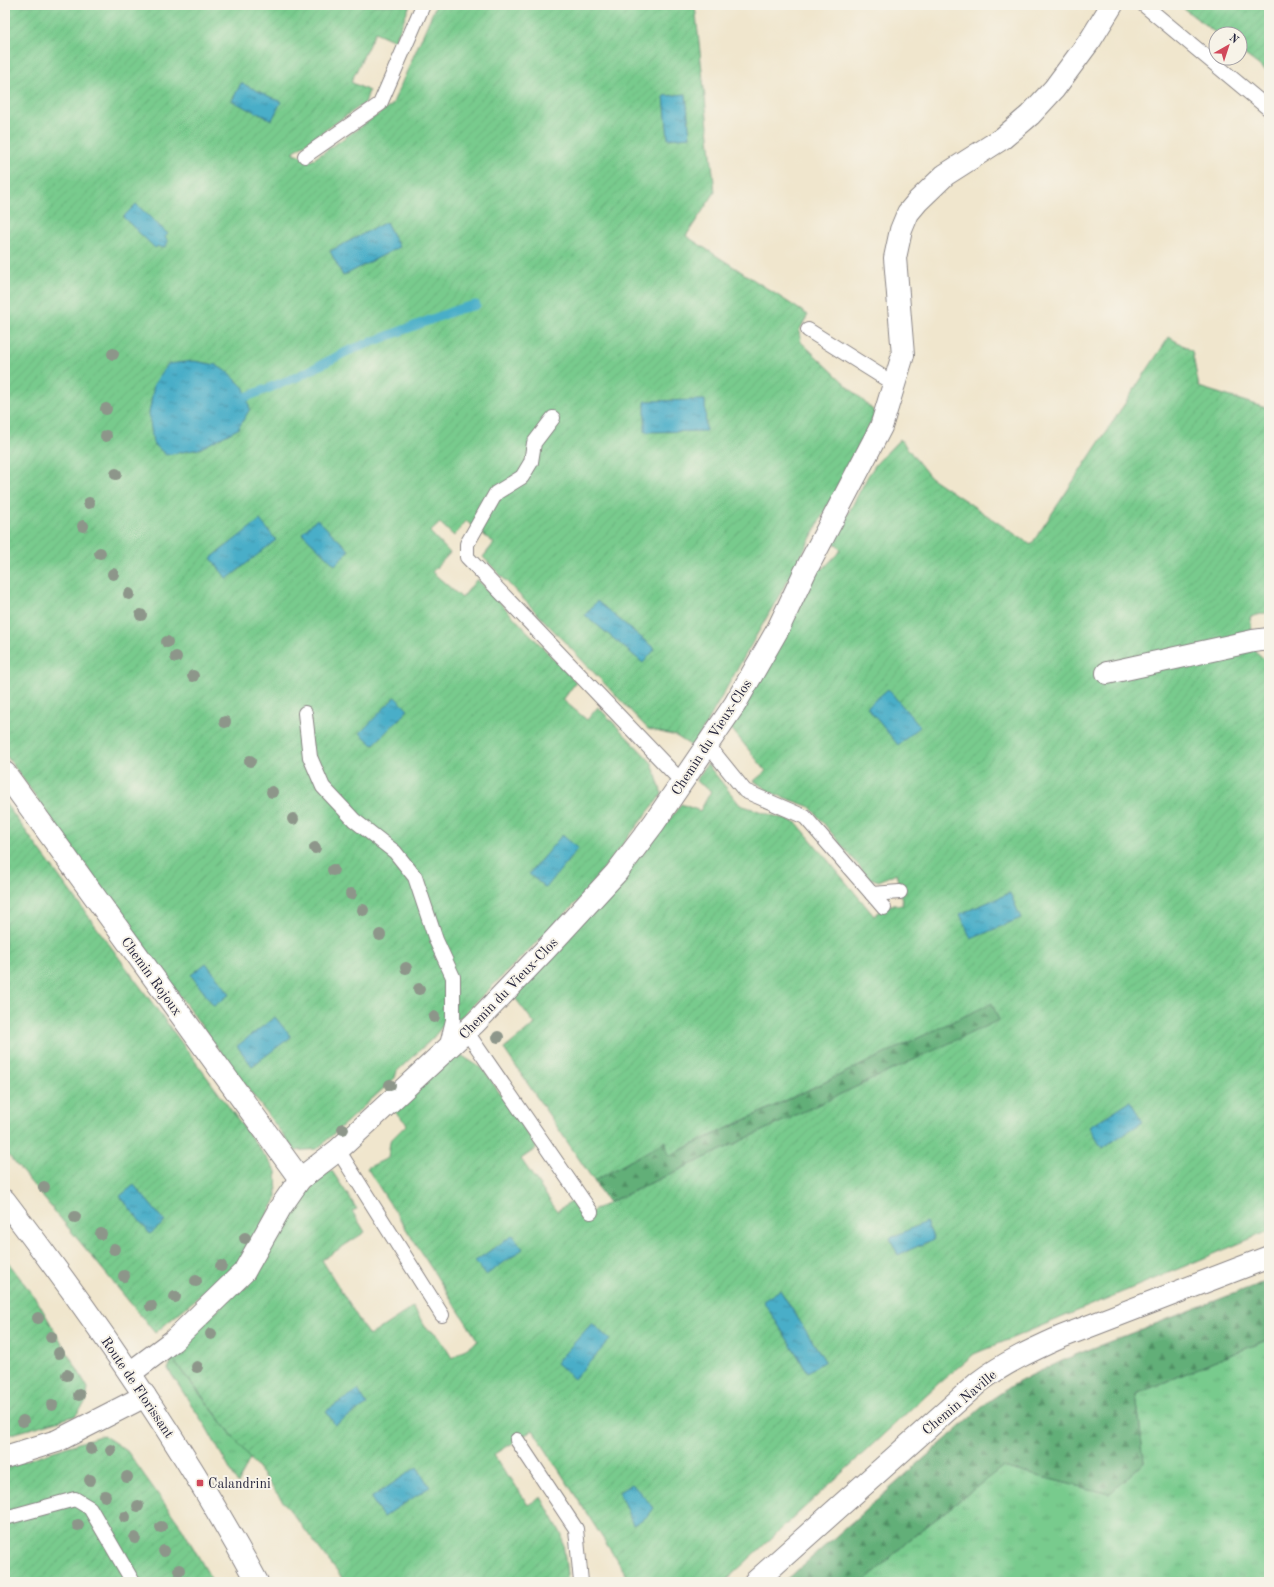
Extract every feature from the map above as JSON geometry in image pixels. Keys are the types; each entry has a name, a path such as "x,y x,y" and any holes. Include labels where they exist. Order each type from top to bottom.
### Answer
{"street":[{"name":"Chemin du Vieux-Clos","path":"130,1373 173,1341 244,1272 280,1208 300,1179 338,1150 466,1031 545,950 616,873 654,823 734,704 778,629 805,572 881,427 903,355 895,258 901,230 908,213 918,201 945,175 1003,138 1030,116 1054,88 1091,39 1112,5"},
{"path":"1107,673 1261,640"},
{"name":"Chemin Rojoux","path":"5,773 300,1179"},
{"name":"Route de Florissant","path":"5,1202 41,1248 130,1373 225,1522 257,1582"},
{"name":"Chemin Naville","path":"755,1582 973,1388 993,1372 1029,1352 1061,1337 1269,1257"},
{"path":"5,1456 57,1440 145,1396"}],"lane":[{"path":"306,156 380,104 423,5"},
{"path":"1144,5 1269,109"},
{"path":"808,330 894,384"},
{"path":"553,418 534,443 531,462 522,477 496,493 467,544 467,557 682,782"},
{"path":"305,712 310,757 323,787 354,820 395,852 415,877 436,940 453,977 453,1020 446,1049"},
{"path":"707,744 745,792 805,817 884,908"},
{"path":"872,894 900,892"},
{"path":"466,1031 591,1212"},
{"path":"338,1150 442,1316"},
{"path":"516,1440 576,1529 581,1582"},
{"path":"5,1518 75,1499 90,1508 133,1582"}],"green space":[{"path":"5,5 410,5 395,41 375,32 351,82 369,91 365,103 293,152 311,161 392,105 436,5 695,5 715,192 686,236 808,315 799,331 801,342 876,413 797,564 693,747 676,736 648,729 483,557 494,543 466,521 454,536 440,523 430,532 450,553 432,572 462,598 477,579 576,682 563,700 587,720 598,707 652,763 662,794 579,900 461,1017 446,1022 432,1039 397,1071 395,1078 317,1149 295,1151 214,1043 5,754"},
{"path":"1179,5 1269,5 1269,73 1248,57 1248,26 1208,27"},
{"path":"1169,337 1192,351 1199,387 1269,409 1269,612 1250,617 1255,651 1269,663 1269,1231 974,1354 939,1383 724,1582 631,1582 533,1430 494,1455 508,1478 510,1477 528,1505 541,1497 562,1535 568,1582 345,1582 172,1359 205,1322 258,1271 290,1211 327,1171 332,1171 357,1209 352,1211 365,1232 322,1260 369,1336 413,1307 426,1328 437,1334 452,1358 478,1341 367,1168 388,1158 390,1141 407,1124 393,1110 458,1053 484,1070 537,1148 521,1159 557,1211 573,1201 585,1216 598,1208 999,1020 992,1003 668,1156 666,1141 594,1181 504,1049 535,1024 512,994 651,844 681,804 700,811 711,791 696,781 707,764 740,805 797,823 874,916 888,905 903,905 896,873 879,881 869,878 810,807 772,793 754,781 766,771 730,727 820,567 823,569 841,550 833,542 868,476 876,464 900,439 930,477 1031,545"},
{"path":"5,803 276,1171 277,1197 245,1258 155,1333 5,1151"},
{"path":"992,1003 999,1020 608,1203 594,1181 666,1141 669,1156"},
{"path":"5,1258 38,1302 88,1388 86,1402 75,1416 5,1436"},
{"path":"1269,1280 1269,1339 1136,1394 1144,1462 1109,1494 1002,1467 909,1540 864,1582 784,1582 989,1401 1013,1385 1075,1355"},
{"path":"1269,1339 1269,1582 864,1582 909,1540 1002,1467 1109,1494 1144,1462 1136,1394"},
{"path":"172,1359 250,1458 238,1484 206,1427 168,1369"},
{"path":"103,1435 127,1451 182,1528 213,1582 5,1582 5,1467"}],"water":[{"path":"241,83 281,102 272,120 232,101"},
{"path":"686,94 690,137 668,139 664,96"},
{"path":"136,204 168,234 165,237 168,242 166,246 161,248 158,246 155,248 123,217"},
{"path":"386,222 399,247 343,276 330,251"},
{"path":"194,361 216,365 230,374 244,388 250,409 238,429 199,449 166,455 153,443 149,414 154,384 168,364"},
{"path":"705,400 706,431 645,432 645,401"},
{"path":"317,519 349,550 335,565 302,533"},
{"path":"260,520 276,540 227,579 211,558"},
{"path":"597,601 655,649 643,663 585,615"},
{"path":"888,689 920,727 898,745 867,707"},
{"path":"395,697 408,710 373,745 360,733"},
{"path":"562,835 578,848 546,888 529,874"},
{"path":"1010,893 1021,918 971,939 960,914"},
{"path":"206,963 230,994 214,1006 191,975"},
{"path":"275,1017 291,1037 252,1066 237,1046"},
{"path":"1130,1101 1143,1122 1102,1148 1089,1127"},
{"path":"134,1185 165,1222 150,1234 120,1196"},
{"path":"926,1222 934,1239 898,1255 890,1238"},
{"path":"513,1235 523,1249 486,1275 475,1261"},
{"path":"780,1290 825,1361 808,1372 763,1301"},
{"path":"592,1323 610,1340 574,1379 556,1363"},
{"path":"358,1390 367,1405 335,1425 326,1411"},
{"path":"417,1467 430,1487 383,1517 371,1498"},
{"path":"632,1484 654,1508 648,1516 633,1525 619,1492"}],"waterway":[{"path":"246,397 297,377 348,351 459,309 476,305"}],"place":[{"name":"Calandrini","path":"200,1483"}]}
